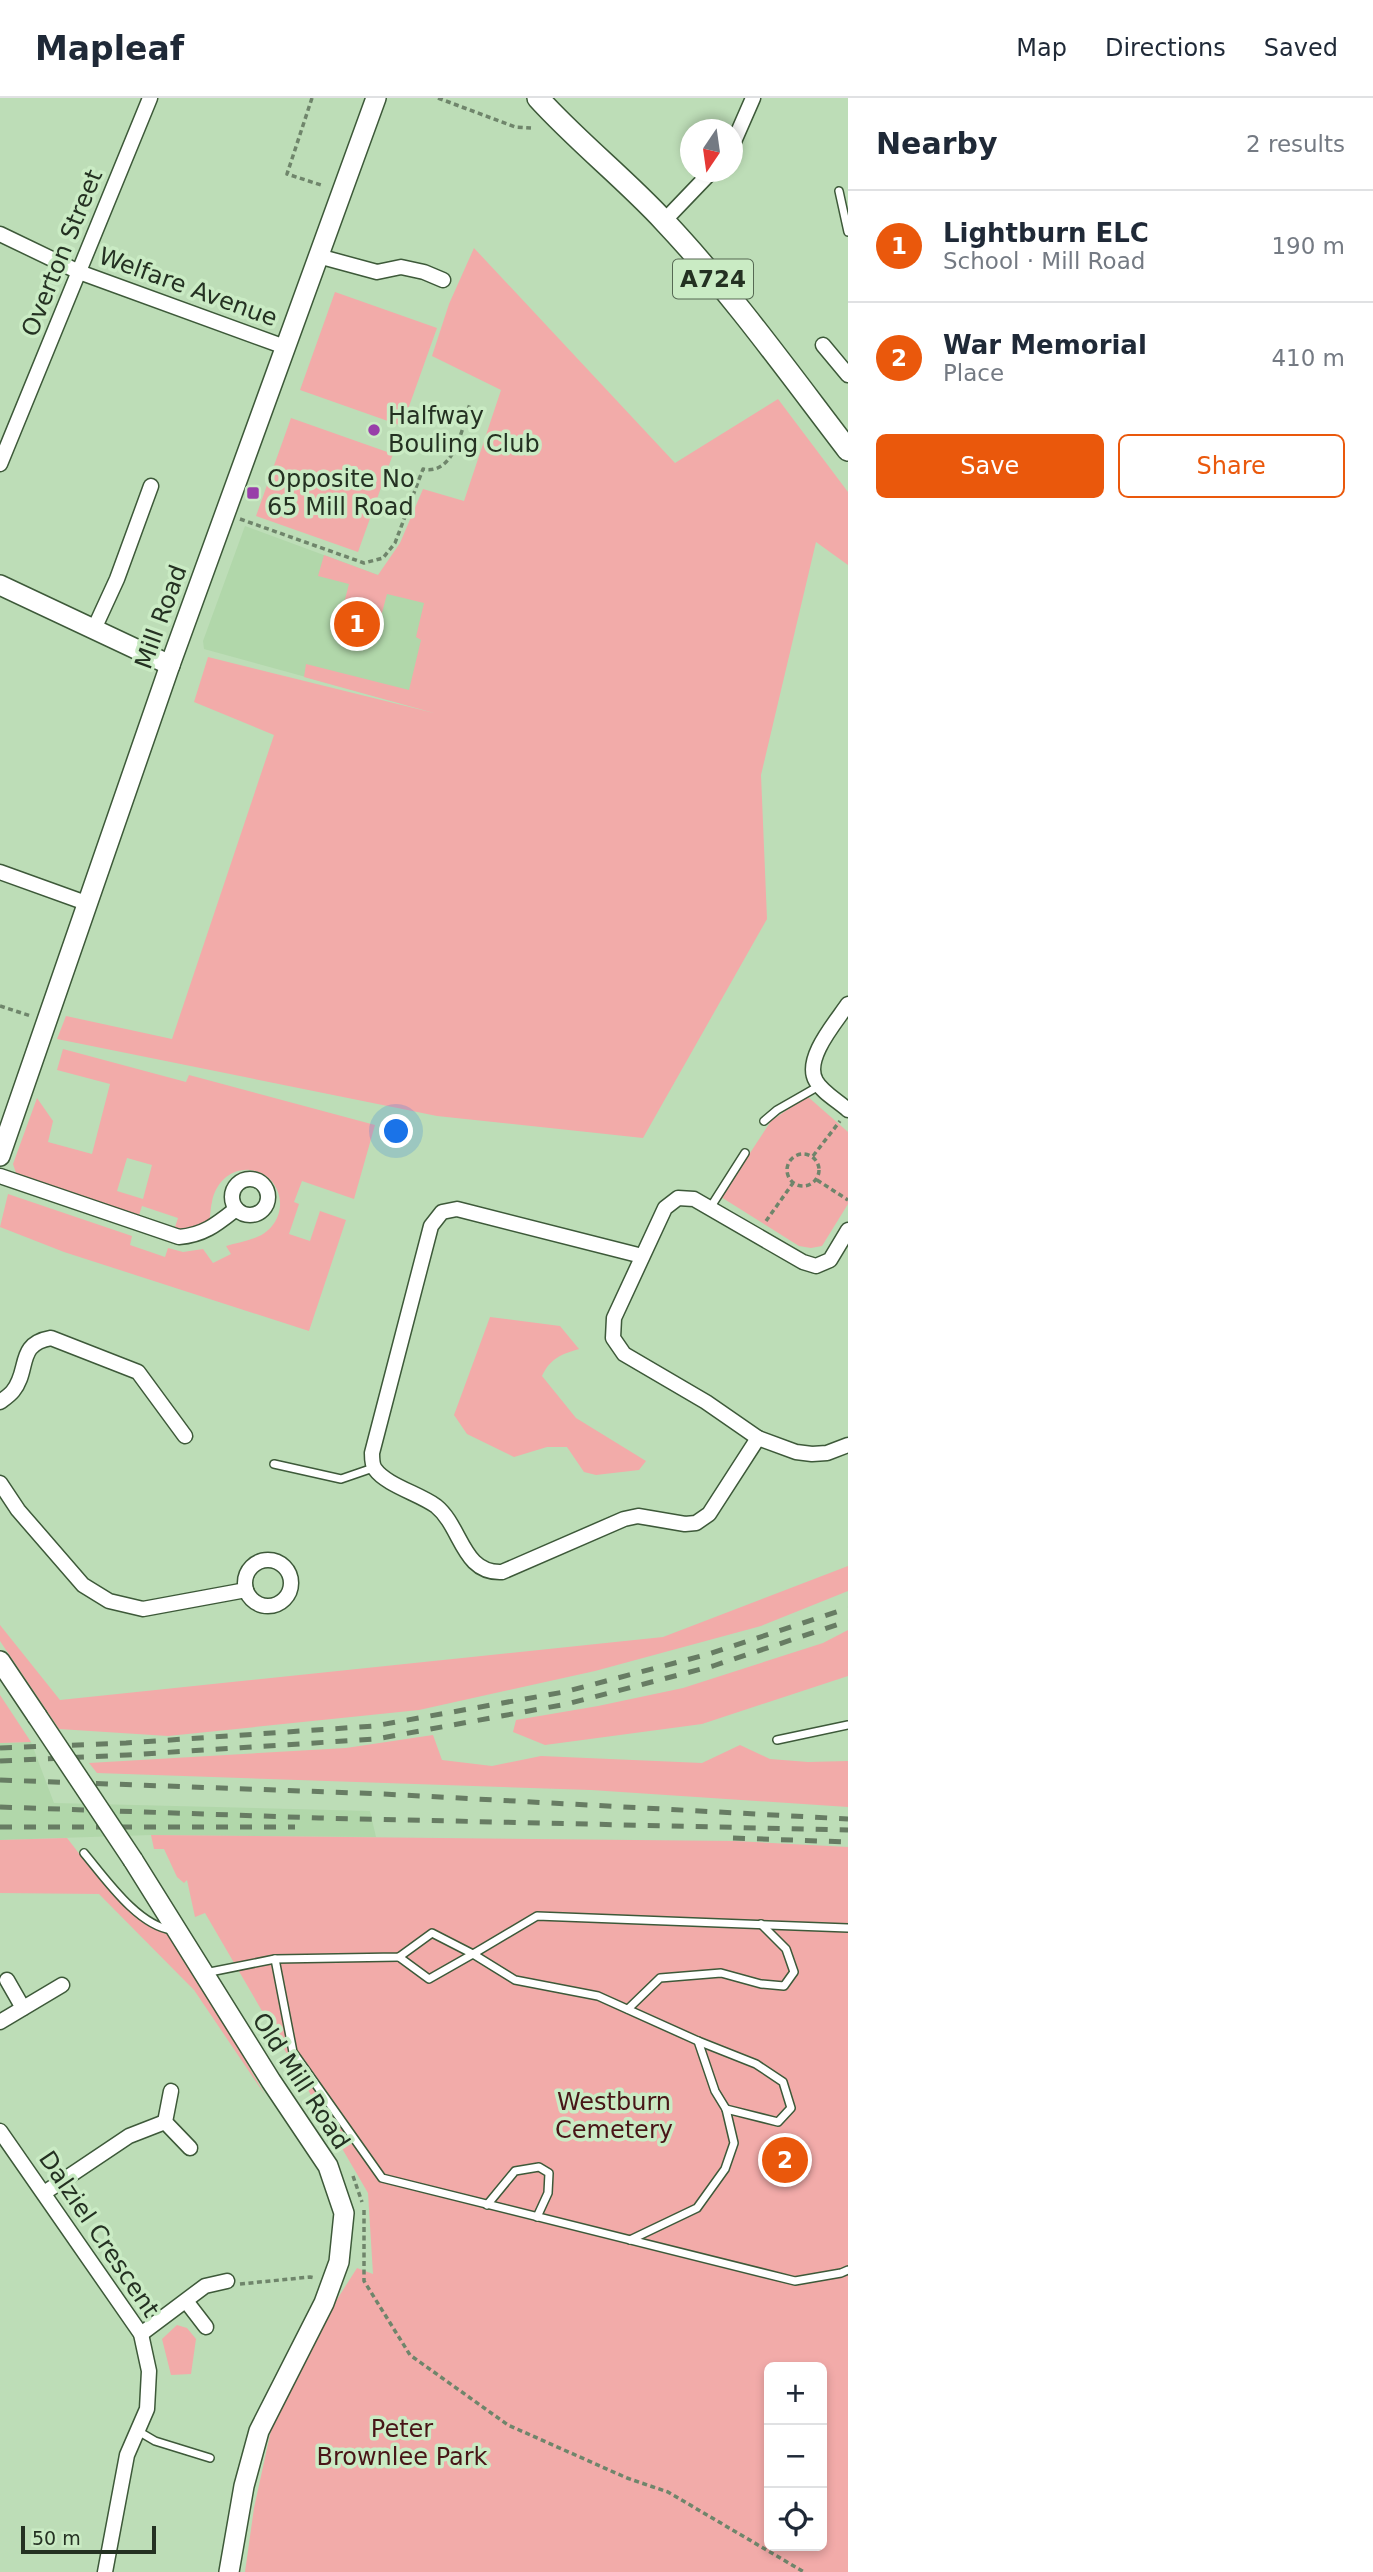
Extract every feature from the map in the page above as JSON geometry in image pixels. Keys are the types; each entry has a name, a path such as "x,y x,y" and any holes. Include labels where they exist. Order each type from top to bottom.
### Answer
{"main road":[{"name":"A724","path":"529,98 561,123"},
{"name":"A724","path":"538,98 664,221 758,332 848,450"}],"street":[{"name":"Overton Street","path":"0,464 150,98"},
{"name":"Mill Road","path":"0,1156 170,666 376,98"},
{"path":"743,122 753,98"},
{"path":"664,221 701,182"},
{"name":"Welfare Avenue","path":"0,234 79,272 285,347"},
{"path":"318,256 377,272 401,267 443,280"},
{"path":"824,345 847,370"},
{"path":"94,629 117,579 151,486"},
{"path":"0,585 170,666"},
{"path":"0,872 86,903"},
{"path":"844,1115 820,1085 812,1070 816,1053 848,1004"},
{"path":"0,1176 179,1237 195,1236 210,1230 236,1209"},
{"path":"848,1230 830,1260 816,1266 803,1262 694,1199 678,1198 665,1208 642,1256 614,1318 613,1338 624,1354 706,1402 758,1438 796,1452 812,1454 827,1453 848,1445"},
{"path":"642,1256 457,1209 442,1212 431,1226 372,1453 373,1468 384,1478 438,1508 476,1566 490,1573 502,1572 624,1519 638,1516 685,1524 696,1523 709,1514 758,1438"},
{"path":"0,1402 14,1390 30,1347 38,1340 51,1338 138,1372 185,1436"},
{"path":"0,1483 18,1510 83,1585 109,1601 143,1609 246,1590"},
{"name":"Old Mill Road","path":"0,1661 133,1860 328,2166 344,2213 339,2262 324,2303 259,2431 244,2486 229,2572"},
{"path":"7,1980 23,2008"},
{"path":"0,2022 62,1985"},
{"path":"165,2122 170,2091"},
{"path":"165,2122 190,2148"},
{"path":"44,2193 129,2136 165,2122"},
{"name":"Dalziel Crescent","path":"0,2131 141,2334 149,2371 148,2409 127,2455 105,2572"},
{"path":"141,2334 205,2286 227,2281"},
{"path":"186,2301 206,2327"}],"lane":[{"path":"839,191 848,232"},
{"path":"764,1121 777,1110 820,1085"},
{"path":"710,1208 745,1153"},
{"path":"274,1464 341,1479 373,1468"},
{"path":"778,1740 848,1725"},
{"path":"84,1853 128,1905 161,1928 176,1930"},
{"path":"399,1957 429,1979 537,1916 848,1928"},
{"path":"628,2010 660,1978 721,1973 761,1984 784,1986 794,1972 786,1949 761,1924"},
{"path":"203,1973 275,1959 399,1957 432,1933 515,1980 598,1996 756,2064 783,2082 791,2108 778,2122 726,2109"},
{"path":"275,1959 293,2052 382,2178 795,2281 848,2270"},
{"path":"630,2240 697,2208 725,2169 734,2143 726,2109 715,2091 698,2041"},
{"path":"487,2205 515,2171 539,2166 550,2173 548,2193 537,2217"},
{"path":"138,2431 155,2441 210,2458"}],"path":[{"path":"312,98 287,174 321,185"},
{"path":"438,98 515,127 531,128"},
{"path":"225,514 364,563 383,558 395,543 423,469 436,470 451,457 470,404"},
{"path":"0,1006 46,1021"},
{"path":"813,1157 844,1115"},
{"path":"807,1154 813,1157 819,1167 817,1180 808,1186 793,1183 787,1174 788,1163 796,1155 807,1154"},
{"path":"817,1180 848,1200"},
{"path":"757,1234 793,1183"},
{"path":"351,2170 365,2213 365,2281 410,2355 508,2426 627,2478 668,2492 804,2572"},
{"path":"227,2281 242,2284 310,2277 332,2282"}],"shaded area":[{"path":"245,526 440,598 509,607 495,657 484,726 204,649 203,641"},
{"path":"31,1742 54,1803 370,1811 376,1837 151,1835 0,1840 0,1743"}],"green space":[{"path":"474,248 675,463 778,399 848,492 848,565 816,542 761,775 767,919 643,1138 437,1116 57,1039 66,1016 172,1039 274,735 194,702 208,657 434,713 304,677 306,664 409,690 421,640 416,637 424,603 387,594 378,628 340,618 349,584 318,576 324,555 378,575 400,543 423,489 464,501 501,390 432,356 449,304"},
{"path":"335,292 437,328 402,426 300,390"},
{"path":"291,418 393,454 358,552 256,516"},
{"path":"63,1049 186,1082 189,1075 375,1125 354,1199 302,1181 294,1202 299,1204 289,1234 310,1241 320,1211 346,1220 309,1331 64,1252 0,1227 8,1194 132,1236 130,1245 165,1257 168,1248 183,1252 203,1249 213,1263 231,1254 226,1246 253,1239 267,1231 279,1213 279,1194 275,1185 269,1178 250,1170 230,1174 220,1183 211,1205 208,1224 195,1234 174,1230 178,1218 142,1206 138,1218 16,1173 13,1164 37,1098 53,1121 48,1142 92,1154 110,1084 57,1070","holes":["127,1158 152,1165 143,1199 117,1191"]},
{"path":"807,1096 848,1132 848,1204 822,1246 811,1248 799,1246 721,1197 771,1121"},
{"path":"490,1317 560,1326 579,1349 557,1358 542,1376 576,1418 646,1461 639,1470 596,1475 584,1472 567,1447 547,1447 514,1457 467,1434 454,1415"},
{"path":"848,1566 848,1591 761,1626 595,1671 419,1710 168,1736 59,1729 0,1641 0,1625 60,1700 663,1637"},
{"path":"848,1630 848,1676 702,1724 545,1745 513,1732 516,1720 683,1688 823,1643"},
{"path":"0,1695 31,1742 0,1743"},
{"path":"433,1735 442,1760 492,1766 541,1756 702,1763 740,1745 770,1759 848,1761 848,1807 591,1790 97,1773 89,1763 346,1748"},
{"name":"Westburn Cemetery","path":"151,1835 735,1841 848,1847 848,2572 245,2572 254,2508 280,2389 357,2268 373,2274 368,2193 205,1913 195,1917 187,1880 184,1883 177,1877 164,1849 154,1849"},
{"path":"67,1838 127,1909 141,1920 173,1936 265,2095 194,1990 99,1894 0,1893 0,1840"},
{"path":"177,2325 187,2328 196,2339 191,2374 171,2375 162,2339"}],"railway":[{"path":"0,1748 126,1743 374,1726 564,1692 709,1654 848,1608"},
{"path":"0,1761 376,1739 567,1704 713,1666 848,1621"},
{"path":"0,1780 384,1794 848,1819"},
{"path":"0,1807 319,1818 848,1830"},
{"path":"0,1827 295,1827"},
{"path":"733,1838 848,1842"}],"place":[{"name":"Halfway Bouling Club","path":"374,430"},
{"name":"Opposite No 65 Mill Road","path":"253,493"},
{"name":"Lightburn ELC","path":"357,624"},
{"name":"War Memorial","path":"785,2160"}],"park label":[{"name":"Peter Brownlee Park","path":"402,2443"}]}
